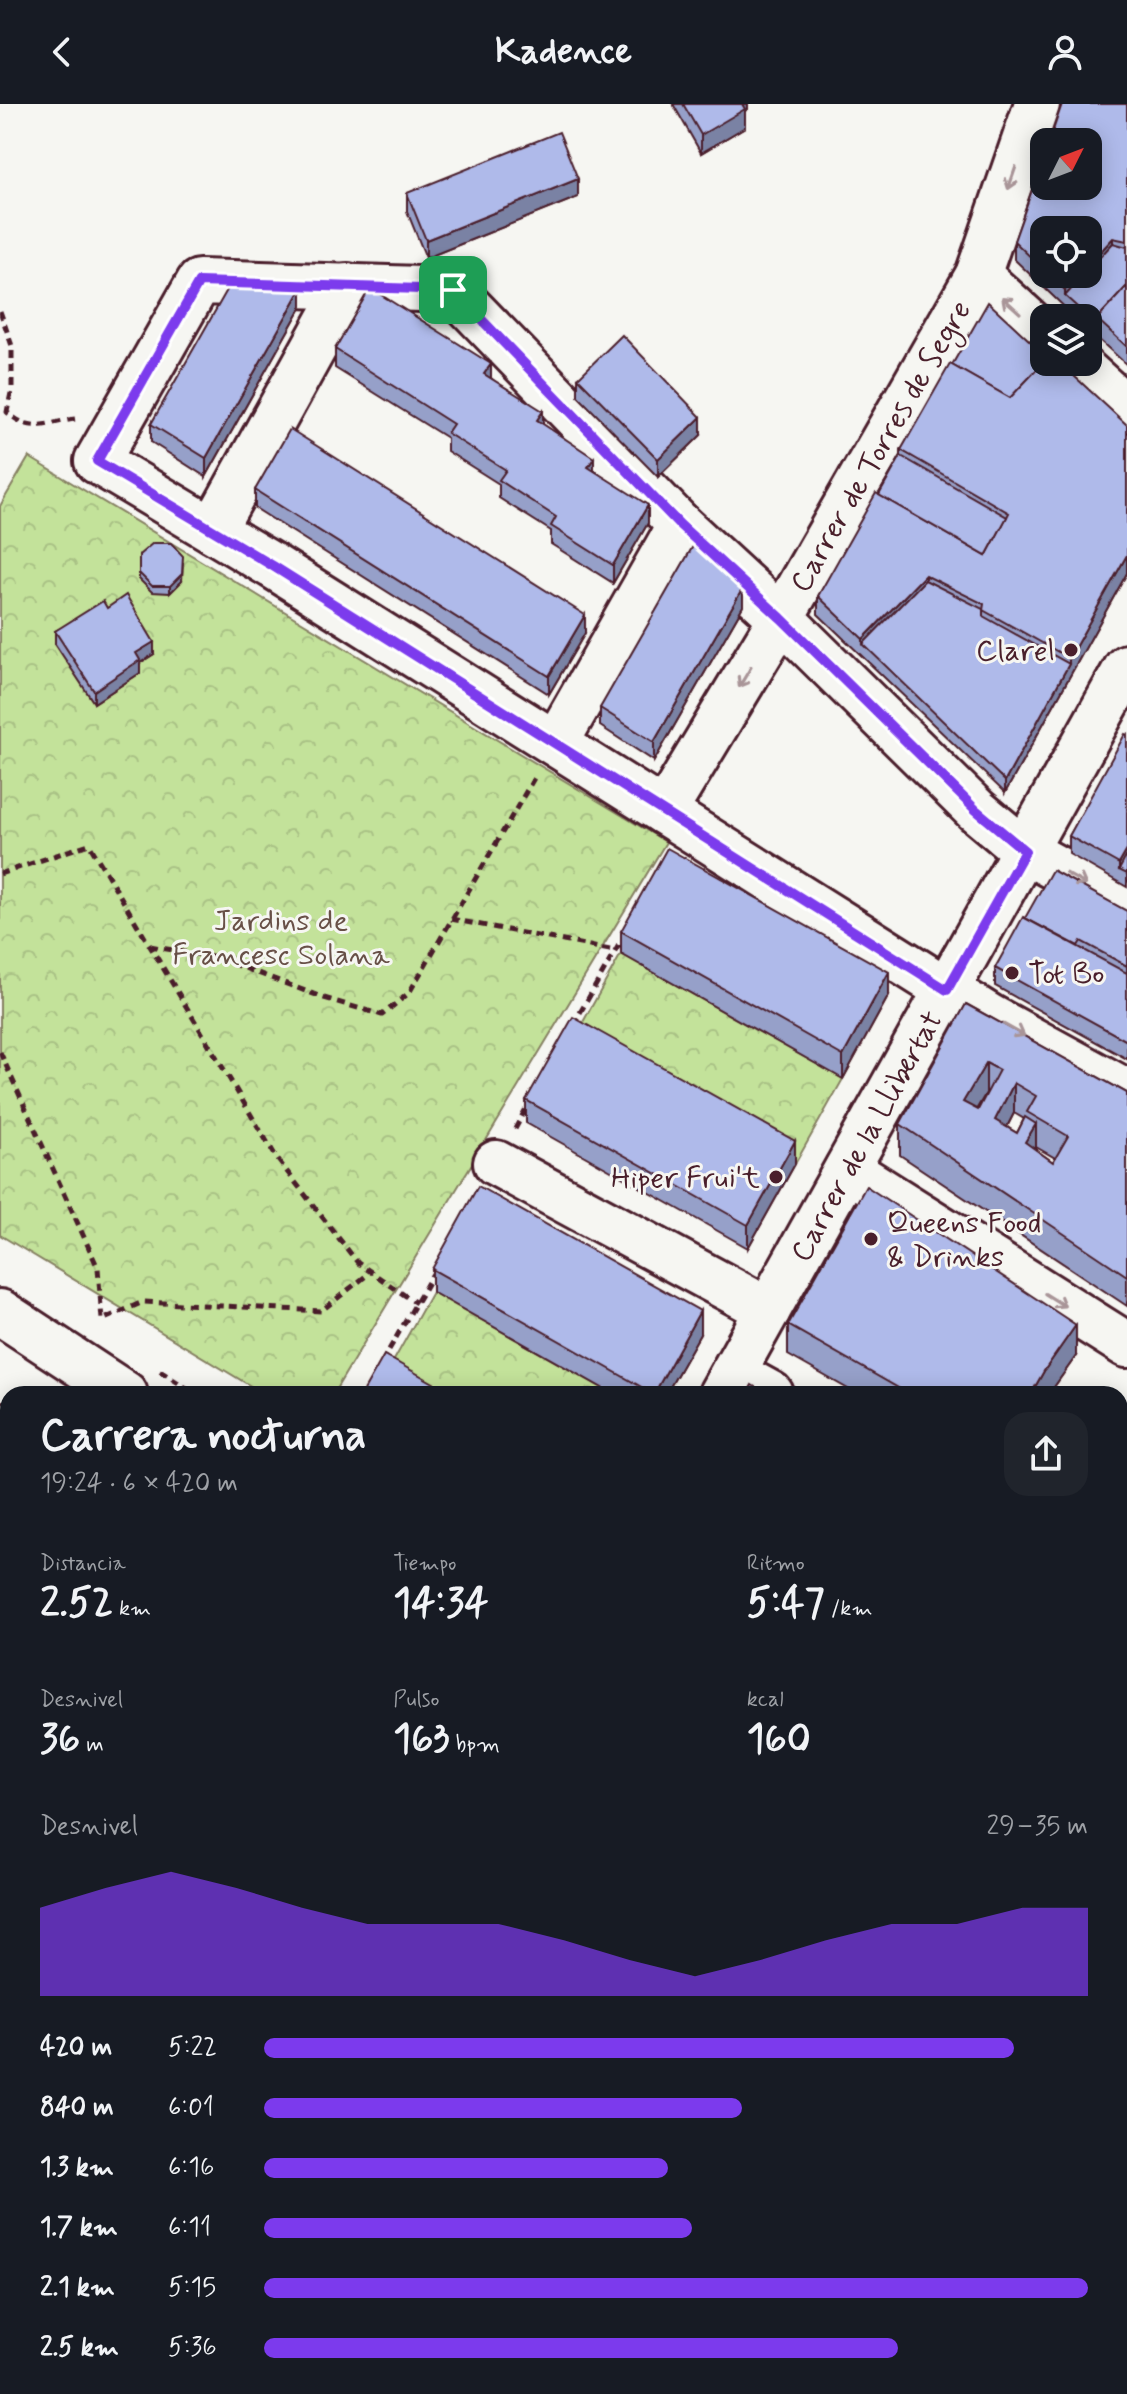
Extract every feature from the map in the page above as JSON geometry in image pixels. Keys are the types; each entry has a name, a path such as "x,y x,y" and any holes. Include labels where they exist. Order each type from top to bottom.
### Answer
{"street":[{"name":"Carrer de Torres de Segre","path":"664,812 781,618 978,275 1037,104"},
{"path":"978,275 1030,322"},
{"path":"1127,907 1025,851 976,810 781,618 680,525 453,290 199,282 108,443 213,530 990,1017 1127,1092"},
{"path":"213,530 348,286"},
{"path":"1090,376 1127,409"},
{"path":"556,743 680,525"},
{"name":"Carrer de la Llibertat","path":"727,1383 1025,851 1116,713 1127,667"},
{"path":"496,1163 768,1310"},
{"path":"847,1169 1127,1345"},
{"path":"0,1312 113,1386"}],"path":[{"path":"0,311 12,346 12,388 7,412 21,425 99,416 108,443"},
{"path":"149,946 218,958 324,998 382,1015 409,993 556,743"},
{"path":"0,874 89,844 278,1160 358,1263 416,1303"},
{"path":"451,919 615,951"},
{"path":"570,1030 631,923"},
{"path":"0,1052 98,1268 102,1320 143,1302 321,1311 371,1272"},
{"path":"496,1163 533,1097"},
{"path":"376,1373 438,1265"}],"green space":[{"name":"Jardins de Francesc Solana","path":"29,457 666,842 338,1386 251,1386 0,1235 0,506"},
{"path":"621,954 843,1079 795,1164 573,1040"},
{"path":"432,1292 599,1386 398,1386 384,1378"}],"building":[{"path":"683,104 742,104 745,109 701,135"},
{"path":"1062,104 1127,104 1127,241 1113,238 1102,250 1102,216 1030,216 1030,256 1014,241 1030,196 1030,200 1102,200 1102,128 1054,128"},
{"path":"559,132 578,179 426,240 407,193"},
{"path":"1113,243 1127,247 1127,286 1102,314 1102,304 1074,304 1065,296 1072,288 1102,288 1102,255"},
{"path":"231,283 302,288 206,458 151,424"},
{"path":"1127,286 1127,347 1102,324 1102,314"},
{"path":"370,288 491,364 484,374 543,411 537,420 594,458 588,467 648,505 613,565 551,526 556,517 499,480 506,470 447,433 453,424 335,349"},
{"path":"988,302 1030,341 1031,376 1010,398 952,365"},
{"path":"622,335 701,417 658,459 578,378"},
{"path":"950,364 1010,398 1031,376 1074,376 1127,425 1127,555 1069,658 983,610 984,604 925,575 863,639 818,596 876,493 986,556 1009,513 901,450"},
{"path":"290,429 585,615 549,676 255,490"},
{"path":"901,456 1007,517 986,556 879,495"},
{"path":"696,541 743,588 654,742 600,708"},
{"path":"153,543 171,543 183,556 182,574 170,586 152,586 139,573 139,555"},
{"path":"925,580 983,609 983,616 1069,664 1005,781 863,644"},
{"path":"126,595 154,642 136,653 140,660 94,691 55,631 103,601 107,608"},
{"path":"1125,734 1127,850 1119,864 1069,836"},
{"path":"667,848 889,972 843,1056 621,931"},
{"path":"1127,855 1127,874 1119,870"},
{"path":"1052,870 1127,911 1127,966 1081,941 1078,946 1025,918"},
{"path":"1023,917 1127,973 1127,1041 995,968"},
{"path":"966,1004 1127,1093 1127,1276 900,1124","holes":["986,1063 999,1070 978,1110 963,1102","1014,1083 1036,1096 1027,1112 1068,1136 1053,1162 1025,1142 1036,1124 1025,1117 1017,1133 995,1120"]},
{"path":"573,1017 795,1141 748,1225 526,1100"},
{"path":"478,1186 700,1311 658,1386 640,1386 432,1269"},
{"path":"866,1186 1076,1325 1036,1386 895,1386 788,1325"},
{"path":"384,1355 439,1386 367,1386"}],"place":[{"name":"Clarel","path":"1071,650"},
{"name":"Tot Bo","path":"1012,973"},
{"name":"Hiper Frui't","path":"776,1177"},
{"name":"Queens Food & Drinks","path":"871,1239"}],"route":[{"path":"199,282 453,290 680,525 781,618 976,810 1025,851 947,990 273,566 97,461 199,282"}]}
